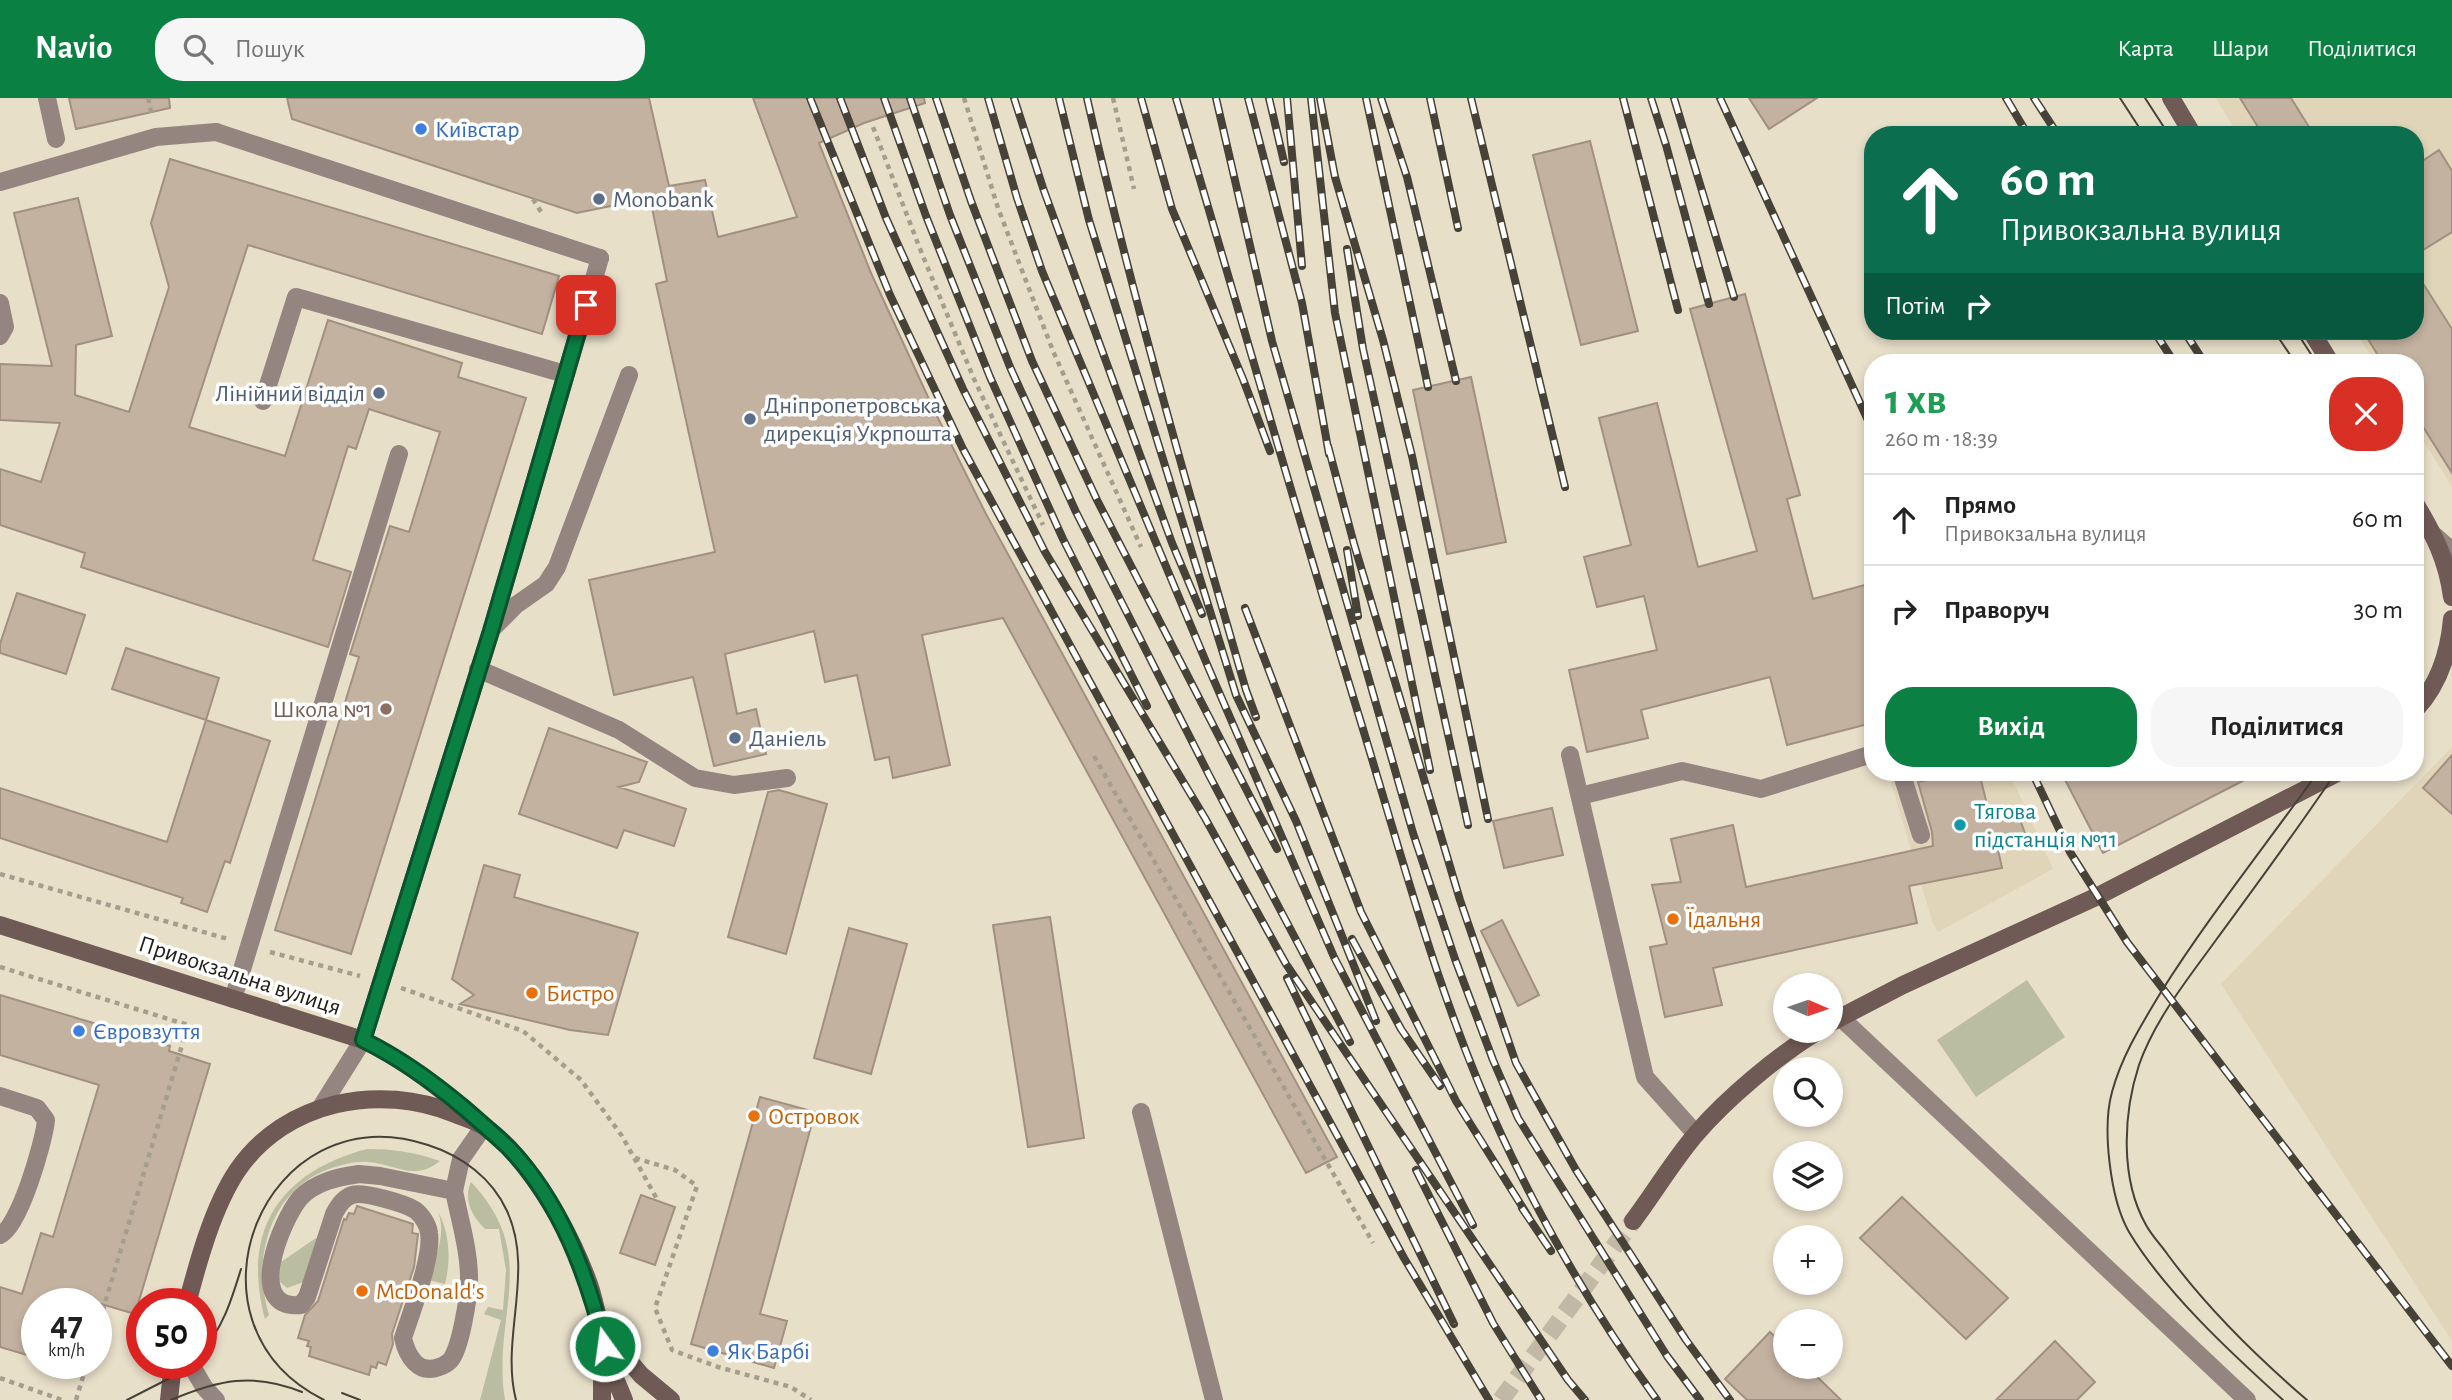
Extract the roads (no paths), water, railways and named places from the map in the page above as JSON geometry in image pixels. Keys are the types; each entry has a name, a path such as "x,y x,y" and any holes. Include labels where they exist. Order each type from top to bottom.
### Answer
{"main road":[{"path":"2171,98 2188,126"},
{"path":"2424,518 2435,536 2448,570 2452,597"},
{"path":"2424,696 2441,670 2450,641 2452,619"},
{"path":"1843,1016 1903,985 2098,896 2322,781"},
{"name":"Привокзальна вулиця","path":"0,925 363,1040 424,1075 484,1126 526,1168 553,1208 589,1285 600,1326"},
{"path":"1633,1222 1696,1134 1754,1078 1799,1043"},
{"path":"192,1288 210,1226 237,1171 261,1144 291,1122 321,1108 350,1100 385,1099 446,1111 484,1126"},
{"path":"600,1326 604,1379 602,1400"},
{"path":"600,1326 610,1367 624,1400"},
{"path":"600,1326 641,1374 671,1400"},
{"path":"169,1400 171,1379"}],"street":[{"path":"47,98 56,139"},
{"path":"0,182 156,137 216,132 600,258 491,631 363,1040 321,1108"},
{"path":"263,401 296,297 565,374"},
{"path":"0,303 5,327 0,337"},
{"path":"491,631 516,605 546,584 557,567 629,375"},
{"path":"233,999 399,453"},
{"path":"2435,536 2452,551"},
{"path":"478,669 619,730 695,778 734,785 787,778"},
{"path":"1570,755 1645,1077 1696,1134"},
{"path":"1580,796 1682,771 1760,789 1864,756"},
{"path":"1904,781 1921,835"},
{"path":"1843,1027 2247,1400"},
{"path":"0,1097 37,1108 46,1120 44,1138 14,1223 4,1235 0,1235"},
{"path":"1141,1112 1214,1400"},
{"path":"454,1191 359,1174 316,1186 300,1198 288,1217 277,1243 271,1268 271,1292 277,1301 289,1306 301,1305 307,1297 334,1214 341,1202 353,1195 364,1194 415,1210 429,1230 430,1247 403,1338 405,1349 417,1366 426,1369 444,1365 452,1358 463,1324 469,1283 463,1233 454,1191 461,1159 484,1126"},
{"path":"199,1379 216,1400"}],"tunnel":[{"path":"1501,1400 1633,1221"}],"tram line":[{"path":"2120,98 2138,126"},
{"path":"2145,98 2163,126"},
{"path":"2280,340 2290,354"},
{"path":"2302,340 2311,354"},
{"path":"2283,1400 2180,1299 2129,1232 2122,1218 2113,1183 2108,1124 2112,1092 2121,1065 2154,1004 2198,936 2311,781"},
{"path":"2307,1400 2216,1313 2148,1229 2132,1187 2128,1167 2127,1125 2139,1065 2163,1016 2330,781"},
{"path":"324,1400 278,1365 252,1320 246,1271 257,1223 282,1182 321,1151 370,1137 428,1145 453,1155 475,1170 501,1199 515,1234 518,1258 512,1353 516,1400"},
{"path":"217,1330 241,1269"},
{"path":"127,1400 168,1379"},
{"path":"171,1400 220,1383 251,1380 302,1392"},
{"path":"342,1393 360,1400"}],"railway":[{"path":"810,98 890,295 963,449 1404,1258 1489,1400"},
{"path":"840,98 886,218 963,389 1045,552 1205,818 1286,964 1568,1380 1585,1400"},
{"path":"884,98 926,216 990,377 1063,539 1147,706"},
{"path":"910,98 950,215 1010,367 1076,512 1209,775 1350,1042"},
{"path":"936,98 971,201 1032,361 1097,500 1277,849"},
{"path":"988,98 1017,198 1042,271 1209,669 1334,957 1473,1225"},
{"path":"1014,98 1043,188 1172,543 1202,614"},
{"path":"1059,98 1089,220 1236,695 1296,821 1376,1021"},
{"path":"1087,98 1162,395 1256,717"},
{"path":"1141,98 1172,209 1270,451"},
{"path":"1176,98 1406,875 1459,1032 1501,1134 1553,1237 1613,1336 1657,1400"},
{"path":"1216,98 1272,341 1413,833 1455,959 1518,1118 1667,1356 1700,1400"},
{"path":"1248,98 1302,303 1329,454"},
{"path":"1269,98 1284,162"},
{"path":"1287,98 1302,266"},
{"path":"1311,98 1335,313 1430,770"},
{"path":"1320,98 1335,177 1383,340 1412,456 1488,819"},
{"path":"1366,98 1428,387"},
{"path":"1381,98 1407,177 1456,381"},
{"path":"1430,98 1458,228"},
{"path":"1471,98 1565,487"},
{"path":"1623,98 1678,310"},
{"path":"1651,98 1709,304"},
{"path":"1674,98 1734,297"},
{"path":"1720,98 1864,412"},
{"path":"2006,98 2023,126"},
{"path":"2034,98 2052,126"},
{"path":"1347,249 1363,349 1468,825"},
{"path":"2160,340 2169,354"},
{"path":"2190,340 2199,354"},
{"path":"1328,446 1354,544 1460,900 1516,1063 1576,1170 1686,1340 1730,1400"},
{"path":"1347,550 1358,616"},
{"path":"1245,608 1361,912 1456,1101 1528,1216"},
{"path":"2036,781 2070,852 2127,942 2452,1366"},
{"path":"1352,939 1401,1029 1440,1086"},
{"path":"1287,978 1454,1324"},
{"path":"1416,1170 1493,1323 1541,1400"},
{"path":"1522,1208 1551,1251"}],"place":[{"name":"Київстар","path":"421,129"},
{"name":"Monobank","path":"599,199"},
{"name":"Лінійний відділ","path":"379,393"},
{"name":"Дніпропетровська дирекція Укрпошта","path":"750,419"},
{"name":"Школа №1","path":"386,709"},
{"name":"Даніель","path":"735,738"},
{"name":"Тягова пiдстанцiя №11","path":"1960,825"},
{"name":"Їдальня","path":"1673,919"},
{"name":"Бистро","path":"532,993"},
{"name":"Євровзуття","path":"79,1031"},
{"name":"Островок","path":"754,1116"},
{"name":"McDonald's","path":"362,1291"},
{"name":"Як Барбі","path":"713,1351"}]}
